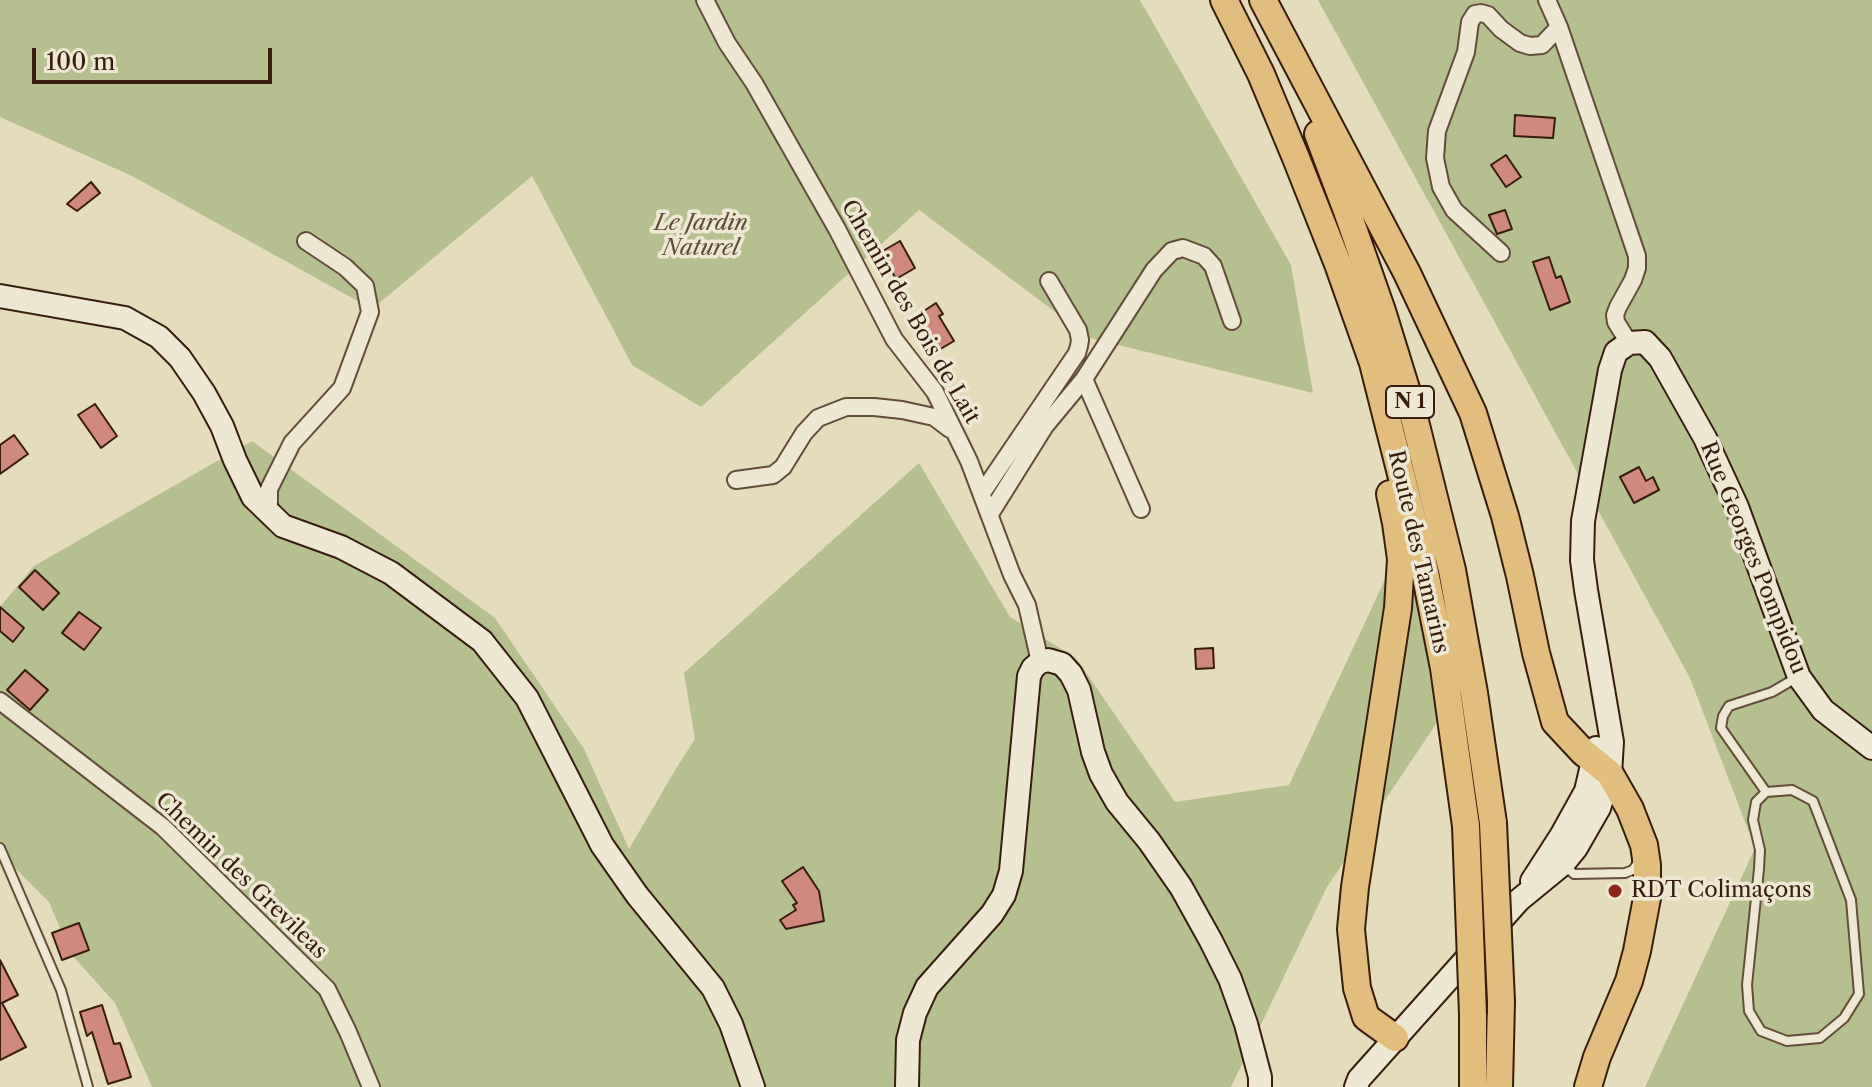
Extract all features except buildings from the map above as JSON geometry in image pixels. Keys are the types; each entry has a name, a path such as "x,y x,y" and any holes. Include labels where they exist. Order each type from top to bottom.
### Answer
{"highway":[{"name":"Route des Tamarins","path":"1224,0 1261,74 1338,264 1373,363 1422,557 1444,668 1466,826 1473,1087"},
{"name":"Route des Tamarins","path":"1262,0 1309,112 1382,311 1411,405 1452,570 1493,823 1501,1002 1499,1087"},
{"path":"1262,0 1407,273 1473,413 1509,531 1555,722 1602,767 1630,809 1644,845 1647,865 1645,914 1629,981 1597,1057 1588,1087"},
{"path":"1338,264 1396,523 1401,559 1392,656 1351,929 1357,988 1366,1017 1395,1038"}],"main road":[{"path":"0,296 125,318 159,337 180,358 204,393 253,497 269,513 283,526 341,547 391,573 482,641 527,698 602,845 637,895 713,988 731,1024 753,1087"},
{"name":"Rue Georges Pompidou","path":"1629,343 1645,342 1660,358 1705,438 1737,507 1799,677 1823,710 1872,748"},
{"path":"1519,900 1563,864 1599,808 1601,687 1582,560 1583,521 1610,370 1616,352 1629,343"},
{"path":"907,1087 908,1040 915,1013 927,987 992,914 1004,895 1011,871 1029,676 1040,662 1054,661 1062,664 1071,674 1079,690 1101,774 1117,802 1181,887 1230,979 1246,1024 1260,1087"},
{"path":"1356,1087 1359,1079 1519,900 1602,767"},
{"path":"1370,1087 1395,1038"}],"street":[{"name":"Chemin des Bois de Lait","path":"705,0 727,43 754,83 837,229 894,339 935,392 969,461 1012,575 1027,605 1040,662"},
{"path":"1547,0 1637,256 1633,280 1615,315 1629,343"},
{"path":"1501,253 1454,210 1441,187 1435,158 1437,131 1466,52 1470,22 1475,14 1488,15 1501,29 1520,43 1530,46 1542,45 1559,27"},
{"path":"269,513 269,489 292,443 342,388 370,312 365,286 345,267 306,241"},
{"path":"990,514 1045,426 1084,379 1154,270 1172,251 1183,248 1204,256 1213,266 1232,321"},
{"path":"982,493 1079,346 1078,330 1049,281"},
{"path":"1084,379 1141,509"},
{"path":"736,480 773,475 783,467 804,433 818,418 846,407 902,410 934,417 955,432"},
{"name":"Chemin des Grevileas","path":"0,701 163,827 327,989 371,1087"}],"lane":[{"path":"1766,792 1721,728 1723,716 1729,706 1772,692 1799,677"},
{"path":"1792,790 1813,801 1851,900 1859,994 1844,1018 1820,1038 1787,1041 1761,1031 1749,1011 1747,985 1760,850 1753,820 1756,802 1766,792 1792,790"},
{"path":"1630,809 1628,830 1632,841"},
{"path":"1561,836 1559,856 1574,874 1625,873 1637,864 1636,853"},
{"path":"0,848 61,990 88,1087"}],"green space":[{"name":"Le Jardin Naturel","path":"0,0 1140,0 1291,265 1313,393 1090,338 919,210 701,407 632,365 532,176 372,309 132,176 0,117"},
{"path":"1318,0 1872,0 1872,1087 1645,1087 1755,848 1690,678"},
{"path":"252,441 495,618 584,749 629,849 695,739 684,673 919,463 1010,617 1076,658 1175,802 1289,785 1396,556 1390,538 1480,658 1327,887 1231,1087 152,1087 115,1003 70,953 49,902 0,853 0,607 34,566"}],"place":[{"name":"RDT Colimaçons","path":"1615,891"}]}
